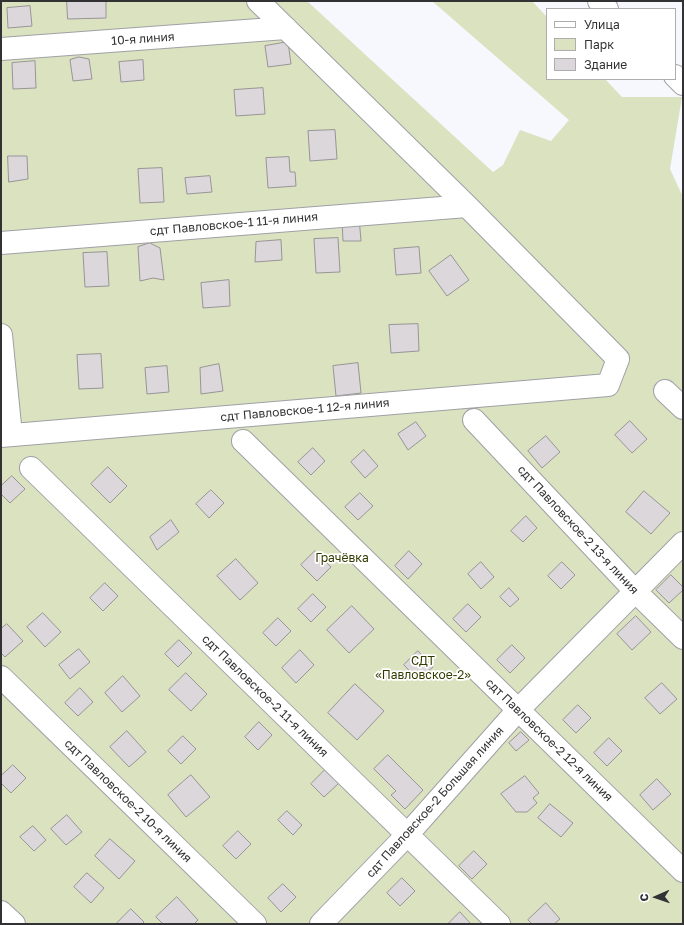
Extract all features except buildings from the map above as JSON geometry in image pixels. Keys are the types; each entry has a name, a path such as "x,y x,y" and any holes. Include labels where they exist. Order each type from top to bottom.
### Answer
{"street":[{"path":"258,1 467,206"},
{"name":"10-я линия","path":"1,50 286,28"},
{"name":"сдт Павловское-1 11-я линия","path":"1,243 467,206"},
{"name":"сдт Павловское-1 12-я линия","path":"6,436 608,385 618,359 467,206"},
{"path":"1,335 6,436"},
{"path":"665,391 683,408"},
{"name":"сдт Павловское-2 13-я линия","path":"474,420 636,592 683,638"},
{"name":"сдт Павловское-2 12-я линия","path":"243,441 683,871"},
{"name":"сдт Павловское-2 11-я линия","path":"31,468 499,924"},
{"name":"сдт Павловское-2 Большая линия","path":"321,924 407,835 518,710 683,543"},
{"name":"сдт Павловское-2 10-я линия","path":"1,677 255,924"},
{"path":"1,912 14,924"}],"green space":[{"name":"Грачёвка","path":"1,1 307,1 493,172 503,165 520,130 551,141 569,120 432,1 532,1 546,16 546,80 606,80 622,97 682,97 670,169 683,197 683,924 1,924"}],"park label":[{"name":"СДТ «Павловское-2»","path":"423,668"}]}
